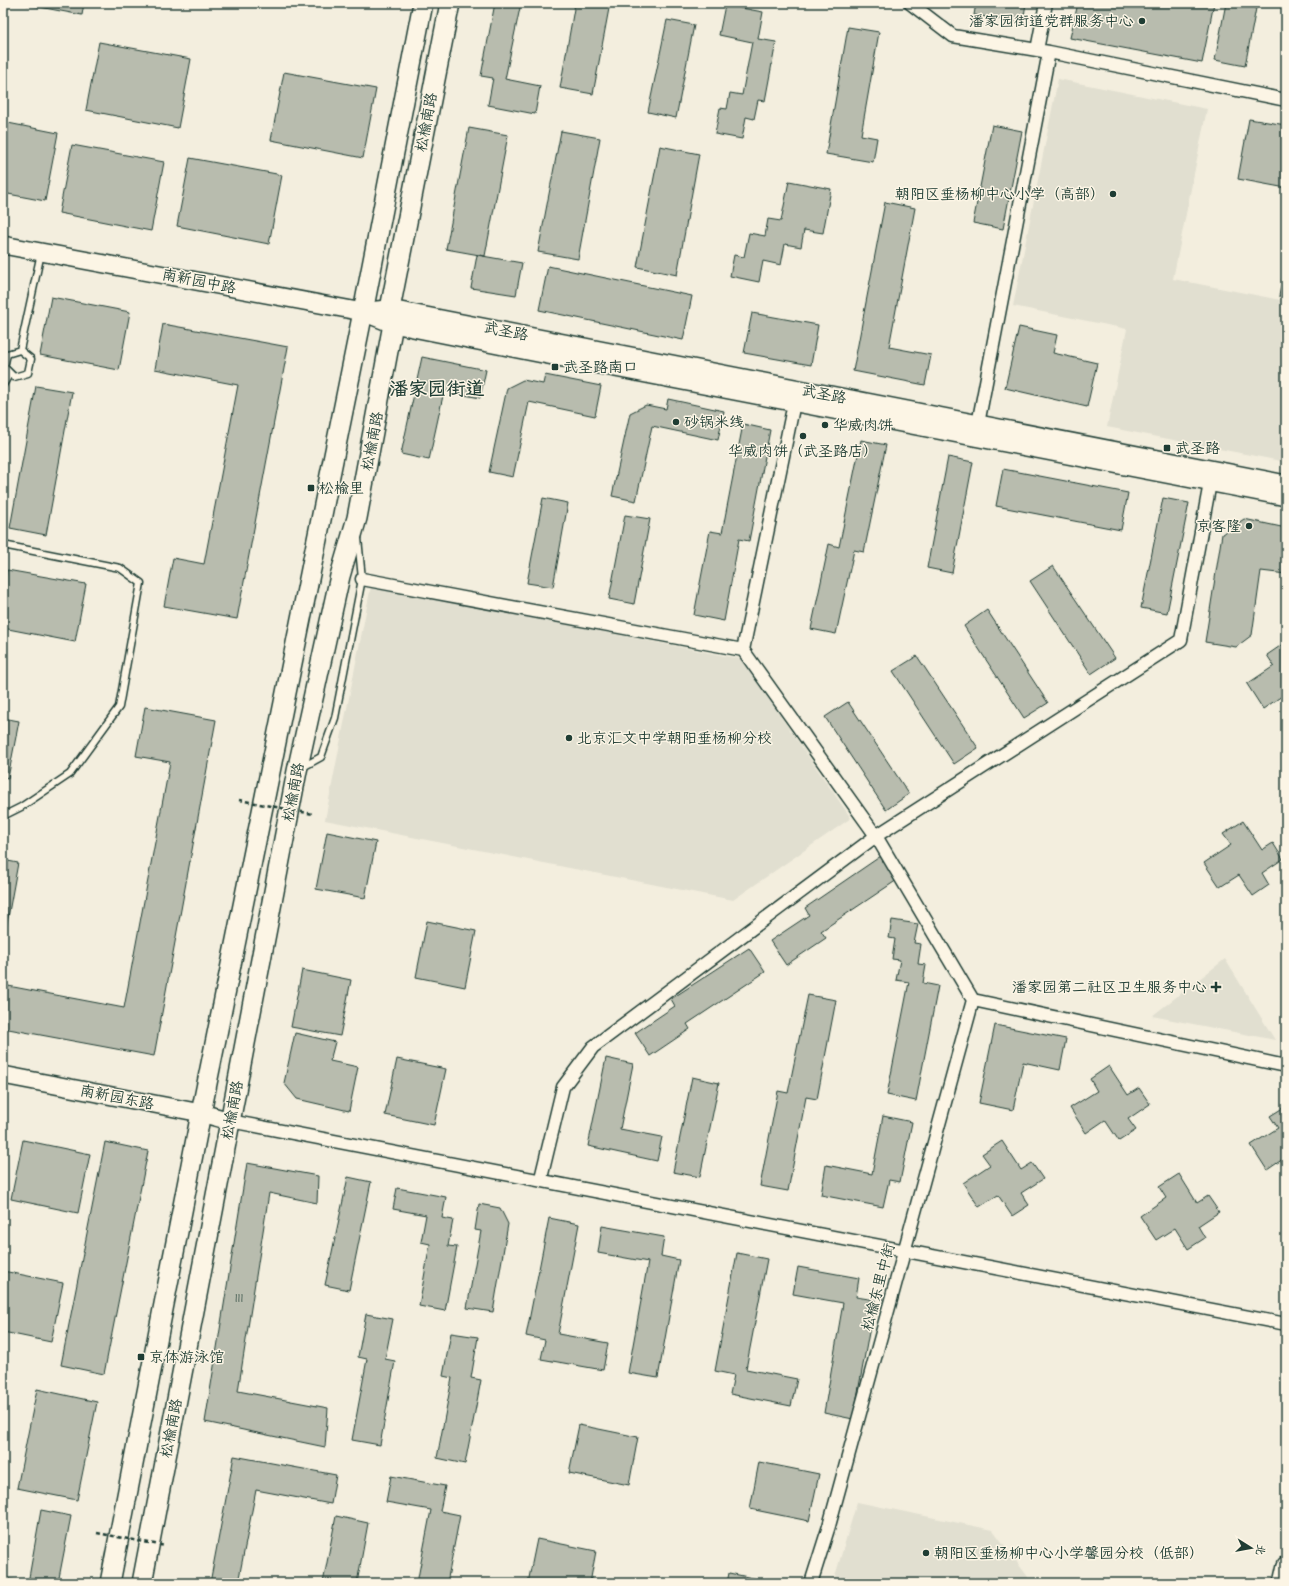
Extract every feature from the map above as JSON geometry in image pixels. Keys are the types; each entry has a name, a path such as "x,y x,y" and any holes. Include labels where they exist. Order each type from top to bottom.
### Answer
{"main road":[{"name":"松榆南路","path":"110,1583 201,1113 423,3"},
{"name":"松榆南路","path":"142,1583 297,771 340,576 357,518 392,316 450,3"}],"street":[{"path":"910,3 953,36 1043,51 1286,100"},
{"path":"978,424 1043,51 1046,3"},
{"name":"南新园中路","path":"3,245 362,312 392,316"},
{"name":"武圣路","path":"392,316 794,403 1286,497"},
{"name":"武圣路","path":"392,316 978,424 1286,484"},
{"path":"743,650 794,403"},
{"path":"541,1178 563,1087 593,1047 876,836 1181,640 1210,483"},
{"path":"362,579 743,650 876,836 973,1000 1286,1066"},
{"name":"松榆东里中街","path":"811,1583 829,1526 973,1000"},
{"name":"南新园东路","path":"3,1075 201,1113 230,1121"},
{"path":"230,1121 541,1178 905,1248 1286,1324"},
{"path":"1282,1583 1286,1565"}],"lane":[{"path":"20,350 41,252"},
{"path":"20,350 31,359 28,373 14,377 4,367 7,354 20,350"},
{"path":"3,385 10,373"},
{"path":"297,771 321,757 335,718 362,579 357,518"},
{"path":"3,545 120,568 141,583 119,707 70,774 21,807 3,816"}],"path":[{"path":"239,800 312,814"},
{"path":"98,1533 165,1546"}],"shaded area":[{"name":"朝阳区垂杨柳中心小学（高部）","path":"1058,79 1207,109 1173,279 1286,301 1286,462 1107,427 1127,329 1013,306"},
{"name":"北京汇文中学朝阳垂杨柳分校","path":"371,586 741,659 851,818 733,900 325,820"},
{"name":"潘家园第二社区卫生服务中心","path":"1225,959 1275,1040 1152,1016"},
{"name":"朝阳区垂杨柳中心小学馨园分校（低部）","path":"857,1502 993,1530 1028,1577 1027,1583 833,1583"}],"building":[{"path":"18,3 84,3 82,15"},
{"path":"495,3 521,3 505,79 540,86 535,114 488,105 493,78 481,76"},
{"path":"575,3 610,3 593,94 560,88"},
{"path":"976,3 1026,3 1023,23 974,15"},
{"name":"潘家园街道党群服务中心","path":"1078,3 1214,3 1202,63 1070,38"},
{"path":"1226,3 1257,3 1245,66 1215,60"},
{"path":"725,5 763,12 758,39 776,42 765,101 758,100 754,119 746,117 742,139 715,134 720,108 727,109 730,93 742,95 752,42 719,35"},
{"path":"667,20 694,25 676,118 648,112"},
{"path":"848,27 879,32 861,135 877,138 873,162 826,154"},
{"path":"99,42 191,59 178,128 86,110"},
{"path":"284,72 376,89 363,158 271,140"},
{"path":"1249,119 1286,125 1286,188 1238,179"},
{"path":"3,122 58,133 45,201 3,193"},
{"path":"992,125 1022,131 1003,229 973,223"},
{"path":"469,128 508,135 485,256 446,249"},
{"path":"561,131 600,138 578,259 538,252"},
{"path":"72,145 164,162 151,231 59,213"},
{"path":"660,146 699,154 677,275 637,267"},
{"path":"190,158 282,175 269,244 177,226"},
{"path":"789,181 831,189 823,233 804,230 801,247 785,244 781,265 763,261 759,282 730,276 734,255 744,257 749,233 765,236 768,219 781,221"},
{"path":"885,202 915,208 889,347 931,355 925,385 853,371"},
{"path":"477,255 522,263 516,295 471,288"},
{"path":"1286,260 1286,297 1279,296"},
{"path":"548,266 692,296 683,340 539,310"},
{"path":"51,297 130,312 119,370 40,355"},
{"path":"752,313 818,325 811,365 744,353"},
{"path":"163,324 288,347 237,619 164,606 173,558 204,564 238,385 155,369"},
{"path":"1019,327 1057,335 1053,353 1097,363 1087,407 1005,388"},
{"path":"422,357 486,370 480,398 444,391 429,460 401,454"},
{"path":"545,375 601,386 595,416 529,402 513,477 489,472 507,388 523,380 543,384"},
{"path":"36,386 72,392 46,535 10,528"},
{"path":"668,399 724,411 718,440 652,426 636,501 612,496 630,413 646,405 666,409"},
{"path":"743,424 770,430 749,541 739,539 724,621 694,615 710,531 722,533"},
{"path":"861,440 886,445 864,552 854,550 836,634 811,629 829,544 839,547"},
{"path":"948,457 973,462 952,573 927,568"},
{"path":"1003,469 1128,493 1121,530 996,506"},
{"path":"543,498 568,503 553,587 527,583"},
{"path":"1163,498 1189,503 1167,613 1141,608"},
{"path":"625,515 650,519 634,604 609,599"},
{"path":"1244,519 1286,528 1286,574 1261,571 1252,635 1236,647 1205,642 1222,534"},
{"path":"1053,566 1115,658 1091,674 1030,581"},
{"path":"7,570 86,584 75,642 3,628 3,589"},
{"path":"987,610 1048,703 1024,718 964,626"},
{"path":"1286,642 1286,701 1282,696 1263,709 1247,684 1274,666 1267,655"},
{"path":"917,656 978,748 954,764 893,671"},
{"path":"848,702 909,794 886,810 825,717"},
{"path":"145,707 216,720 154,1056 3,1028 3,985 124,1008 170,762 136,756"},
{"path":"3,718 19,721 8,778 3,777"},
{"path":"1243,821 1262,850 1273,843 1283,859 1262,873 1269,885 1253,896 1239,875 1220,887 1204,863 1231,845 1223,834"},
{"path":"327,832 376,842 365,898 316,889"},
{"path":"881,856 897,880 821,931 826,938 786,965 770,941 809,915 805,908"},
{"path":"3,860 18,863 3,945"},
{"path":"892,920 918,924 914,943 921,944 918,964 926,965 923,983 938,986 916,1101 887,1095 909,982 896,980 900,960 892,959 895,939 889,938"},
{"path":"427,921 476,931 465,987 416,977"},
{"path":"749,948 765,972 687,1024 690,1029 650,1056 635,1033 675,1006 671,999"},
{"path":"302,970 351,980 340,1036 291,1027"},
{"path":"808,995 836,1000 817,1099 806,1097 788,1191 760,1186 778,1091 788,1093"},
{"path":"995,1025 1066,1039 1060,1070 1023,1062 1013,1110 979,1103"},
{"path":"295,1033 335,1042 330,1061 358,1067 349,1111 297,1099 284,1083"},
{"path":"606,1058 633,1064 620,1129 662,1137 657,1161 588,1146"},
{"path":"397,1059 446,1069 434,1125 385,1115"},
{"path":"1109,1066 1128,1095 1139,1088 1150,1104 1128,1119 1136,1130 1119,1141 1105,1120 1086,1133 1070,1108 1097,1091 1090,1079"},
{"path":"692,1077 719,1083 700,1177 673,1172"},
{"path":"1286,1106 1286,1157 1267,1170 1251,1145 1278,1128 1270,1116"},
{"path":"883,1116 912,1122 900,1182 889,1180 883,1207 821,1195 826,1165 872,1174"},
{"path":"23,1140 90,1154 78,1213 11,1199"},
{"path":"1002,1141 1021,1170 1032,1163 1043,1179 1021,1193 1029,1205 1012,1216 998,1195 979,1207 963,1183 990,1165 982,1154"},
{"path":"105,1142 148,1151 104,1374 61,1365"},
{"path":"247,1163 318,1176 317,1203 269,1193 238,1391 328,1408 325,1447 205,1422"},
{"path":"1179,1174 1197,1203 1208,1196 1219,1212 1198,1226 1205,1238 1188,1249 1175,1228 1156,1240 1140,1216 1166,1198 1159,1187"},
{"path":"348,1177 371,1182 349,1290 325,1285"},
{"path":"397,1188 446,1197 442,1218 453,1220 448,1246 457,1247 445,1311 419,1306 430,1244 421,1242 426,1215 393,1209"},
{"path":"479,1204 500,1208 508,1224 493,1312 467,1308 481,1231 475,1230"},
{"path":"549,1218 579,1224 558,1334 608,1343 603,1370 541,1359 545,1340 526,1336"},
{"path":"602,1226 664,1237 661,1256 679,1260 658,1378 628,1373 648,1262 598,1253"},
{"path":"737,1253 767,1259 746,1369 797,1379 791,1406 730,1394 734,1375 715,1371"},
{"path":"798,1267 859,1278 856,1297 875,1300 853,1419 824,1413 843,1303 793,1294"},
{"path":"3,1271 63,1283 51,1342 3,1332"},
{"path":"366,1314 393,1319 385,1359 395,1361 380,1445 352,1440 367,1359 358,1357"},
{"path":"451,1333 478,1337 471,1378 481,1380 465,1464 437,1458 452,1378 443,1376"},
{"path":"37,1389 97,1402 77,1500 17,1488"},
{"path":"579,1425 638,1437 629,1485 569,1473"},
{"path":"234,1456 336,1475 331,1504 256,1490 238,1583 210,1583"},
{"path":"759,1462 819,1474 809,1521 750,1509"},
{"path":"391,1476 445,1486 440,1511 460,1515 447,1583 417,1583 431,1510 386,1502"},
{"path":"41,1510 71,1516 58,1583 28,1583"},
{"path":"336,1516 368,1523 357,1583 323,1583"},
{"path":"537,1539 596,1551 590,1583 528,1583"},
{"path":"729,1573 776,1583 727,1583"},
{"path":"3,1578 28,1583 3,1583"}],"place":[{"name":"潘家园街道党群服务中心","path":"1142,21"},
{"name":"朝阳区垂杨柳中心小学（高部）","path":"1113,194"},
{"name":"武圣路南口","path":"555,367"},
{"name":"砂锅米线","path":"676,422"},
{"name":"华威肉饼","path":"825,425"},
{"name":"华威肉饼（武圣路店）","path":"803,436"},
{"name":"武圣路","path":"1167,448"},
{"name":"松榆里","path":"311,488"},
{"name":"京客隆","path":"1249,526"},
{"name":"北京汇文中学朝阳垂杨柳分校","path":"569,738"},
{"name":"潘家园第二社区卫生服务中心","path":"1216,987"},
{"name":"京体游泳馆","path":"141,1357"},
{"name":"朝阳区垂杨柳中心小学馨园分校（低部）","path":"926,1553"}],"district":[{"name":"潘家园街道","path":"437,388"}]}
